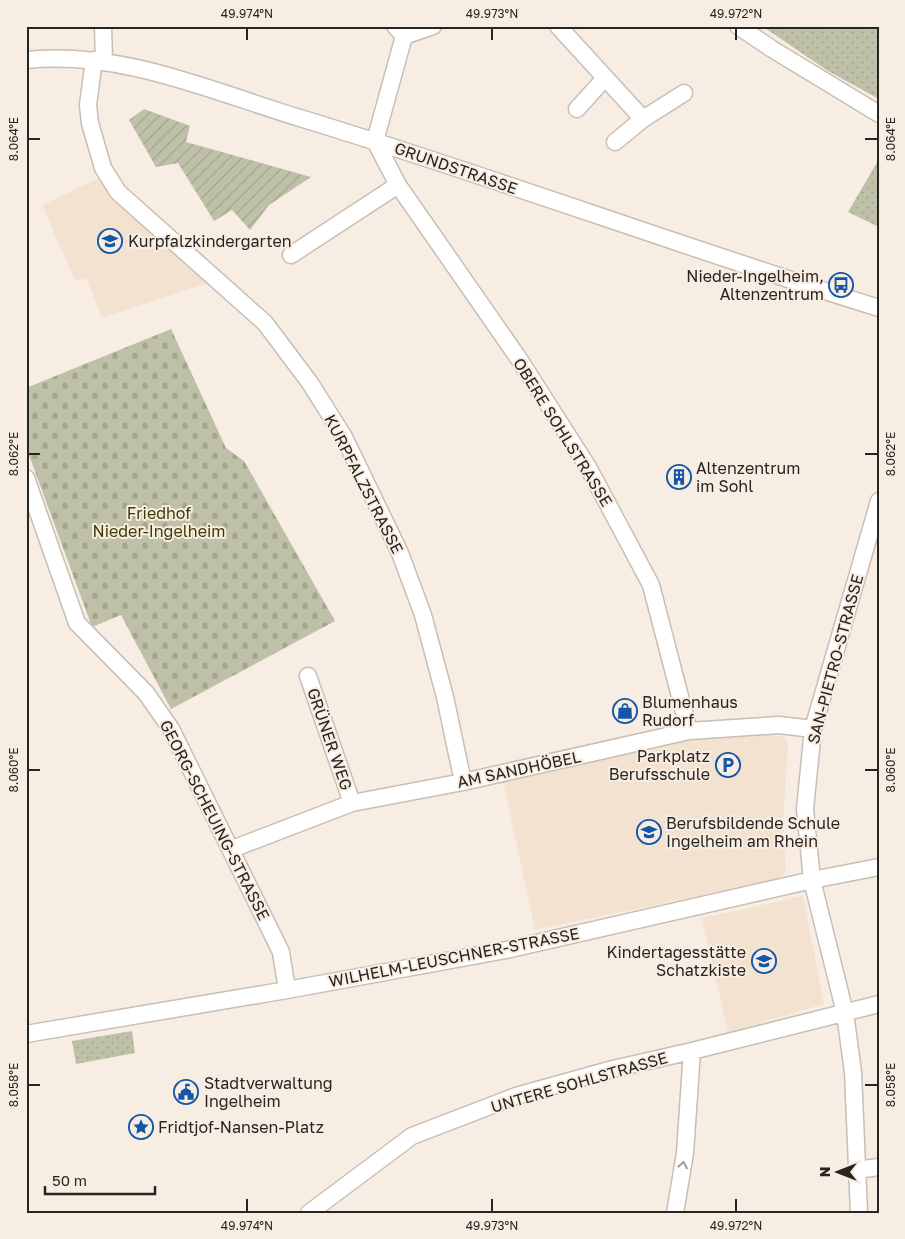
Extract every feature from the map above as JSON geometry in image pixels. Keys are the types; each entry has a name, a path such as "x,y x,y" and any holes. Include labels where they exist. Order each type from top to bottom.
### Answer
{"street":[{"name":"KURPFALZSTRASSE","path":"103,26 99,61 88,105 90,123 103,168 118,192 264,323 310,383 344,437 400,553 423,615 446,697 463,782"},
{"path":"374,141 400,31 433,26"},
{"path":"558,26 643,119"},
{"path":"738,26 772,49 879,114"},
{"name":"GRUNDSTRASSE","path":"26,60 50,58 99,61 139,68 195,84 374,141 749,267 879,308"},
{"path":"577,109 605,78"},
{"path":"615,142 643,119 684,93"},
{"name":"OBERE SOHLSTRASSE","path":"374,141 398,185 519,359 588,467 651,585 690,731"},
{"path":"291,255 398,185"},
{"name":"GEORG-SCHEUING-STRASSE","path":"26,478 77,623 146,693 171,729 232,849 281,952 287,990"},
{"name":"SAN-PIETRO-STRASSE","path":"859,1213 853,1072 845,1013 812,880 805,808 813,729 879,501"},
{"name":"GRÜNER WEG","path":"308,676 352,802"},
{"name":"AM SANDHÖBEL","path":"232,849 352,802 463,782 690,731 780,725 813,729"},
{"name":"WILHELM-LEUSCHNER-STRASSE","path":"26,1034 287,990 506,950 812,880 879,867"},
{"name":"UNTERE SOHLSTRASSE","path":"308,1213 412,1136 516,1096 613,1068 692,1051 879,1004"},
{"path":"674,1213 685,1153 692,1051"},
{"path":"856,1170 879,1166"}],"shaded area":[{"name":"Kurpfalzkindergarten","path":"97,179 207,283 102,318 86,278 75,281 42,205"},
{"name":"Berufsbildende Schule Ingelheim am Rhein","path":"758,733 784,737 788,743 783,824 786,871 779,879 535,930 503,781 668,744 718,736"},
{"name":"Kindertagesstätte Schatzkiste","path":"803,896 824,1004 728,1032 702,918"}],"green space":[{"path":"762,26 879,26 879,99 828,71"},
{"path":"144,109 190,126 186,142 311,177 269,205 250,230 232,210 214,221 178,163 156,167 129,120"},
{"path":"879,159 879,227 848,212"},
{"name":"Friedhof Nieder-Ingelheim","path":"171,329 226,448 244,461 335,621 171,709 121,615 92,627 26,447 26,388"},
{"path":"132,1031 135,1053 76,1064 72,1041"}],"place":[{"name":"Kurpfalzkindergarten","path":"110,241"},
{"name":"Nieder-Ingelheim, Altenzentrum","path":"841,285"},
{"name":"Altenzentrum im Sohl","path":"679,477"},
{"name":"Blumenhaus Rudorf","path":"625,711"},
{"name":"Parkplatz Berufsschule","path":"728,765"},
{"name":"Berufsbildende Schule Ingelheim am Rhein","path":"649,832"},
{"name":"Kindertagesstätte Schatzkiste","path":"764,961"},
{"name":"Stadtverwaltung Ingelheim","path":"186,1092"},
{"name":"Fridtjof-Nansen-Platz","path":"141,1127"}]}
